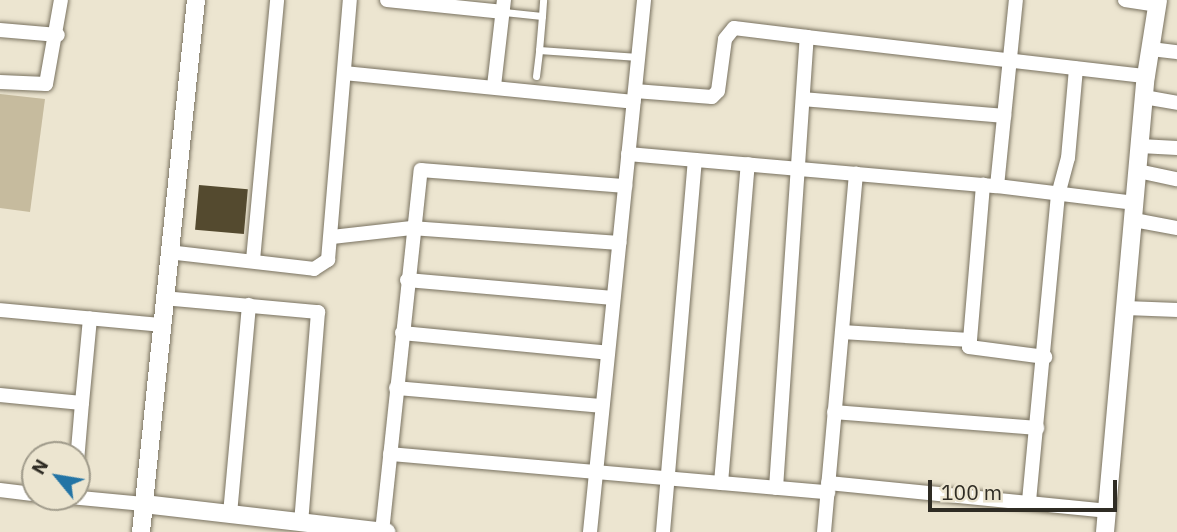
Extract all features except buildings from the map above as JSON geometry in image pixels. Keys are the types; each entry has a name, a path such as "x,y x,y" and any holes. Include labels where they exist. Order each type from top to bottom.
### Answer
{"street":[{"path":"0,82 46,84 58,35 61,0"},
{"path":"141,532 160,325 196,0"},
{"path":"253,260 277,0"},
{"path":"168,252 321,268 328,260 351,0"},
{"path":"387,0 503,6 494,86"},
{"path":"590,532 644,0"},
{"path":"1016,0 1004,116 990,185 969,347 1045,357"},
{"path":"1105,532 1146,76 1156,3 1125,0"},
{"path":"344,73 635,96 712,97 718,91 724,39 734,28 1146,76"},
{"path":"0,30 58,35"},
{"path":"776,488 801,169 807,37"},
{"path":"1151,48 1177,52"},
{"path":"1029,501 1045,357 1058,195 1068,158 1076,68"},
{"path":"1144,97 1177,103"},
{"path":"803,99 1004,116"},
{"path":"1140,146 1177,148"},
{"path":"628,154 990,185 1058,195 1134,211 1177,228"},
{"path":"663,532 695,160"},
{"path":"721,483 748,164"},
{"path":"91,499 384,532 411,228 421,170 625,186"},
{"path":"1138,171 1177,179"},
{"path":"824,532 856,173"},
{"path":"331,237 411,228 619,243"},
{"path":"407,280 613,299"},
{"path":"163,298 310,310 321,316 301,522"},
{"path":"230,514 249,305"},
{"path":"1126,308 1177,310"},
{"path":"0,310 160,325"},
{"path":"79,441 90,318"},
{"path":"842,332 970,340"},
{"path":"402,334 608,353"},
{"path":"396,388 602,406"},
{"path":"0,395 82,403"},
{"path":"834,412 1037,428"},
{"path":"390,454 776,488 828,488 1029,501 1107,510"},
{"path":"0,491 21,493"}],"lane":[{"path":"536,76 543,0"},
{"path":"503,6 542,16"},
{"path":"539,50 639,57"}],"shaded area":[{"path":"0,94 45,99 30,212 0,208"}]}
